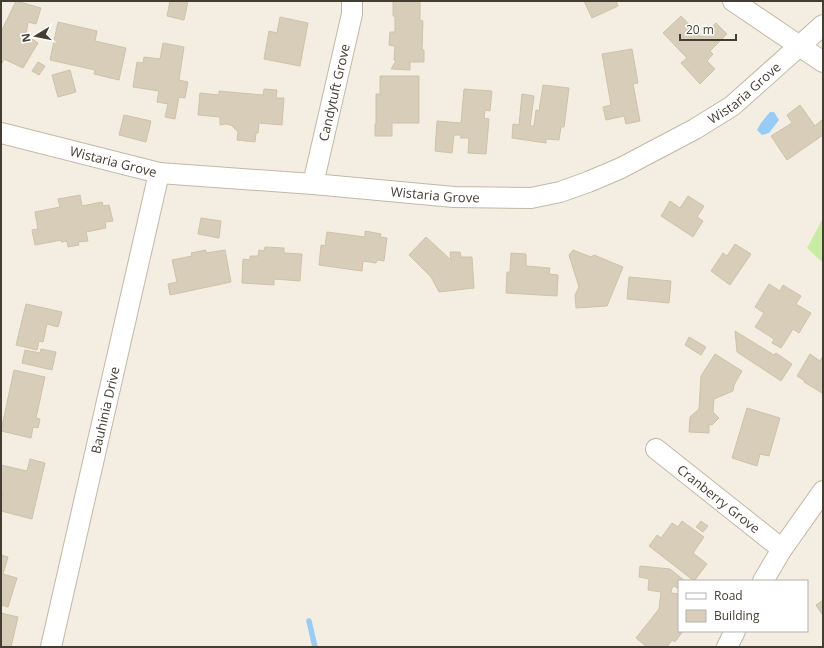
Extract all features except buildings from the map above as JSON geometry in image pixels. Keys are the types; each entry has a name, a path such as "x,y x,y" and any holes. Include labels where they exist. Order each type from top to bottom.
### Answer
{"street":[{"name":"Candytuft Grove","path":"313,184 352,14 352,1"},
{"path":"734,1 823,62"},
{"name":"Wistaria Grove","path":"1,133 159,172 454,197 531,198 560,192 588,182 621,168 695,129 732,106 823,25"},
{"name":"Bauhinia Drive","path":"52,647 159,172"},
{"name":"Cranberry Grove","path":"656,449 782,549"},
{"path":"764,580 782,549 823,491"},
{"path":"727,647 734,632"}],"green space":[{"path":"823,218 823,263 807,248"}],"water":[{"path":"770,112 774,112 779,120 769,133 762,135 757,130"}],"waterway":[{"path":"309,621 315,647"}]}
